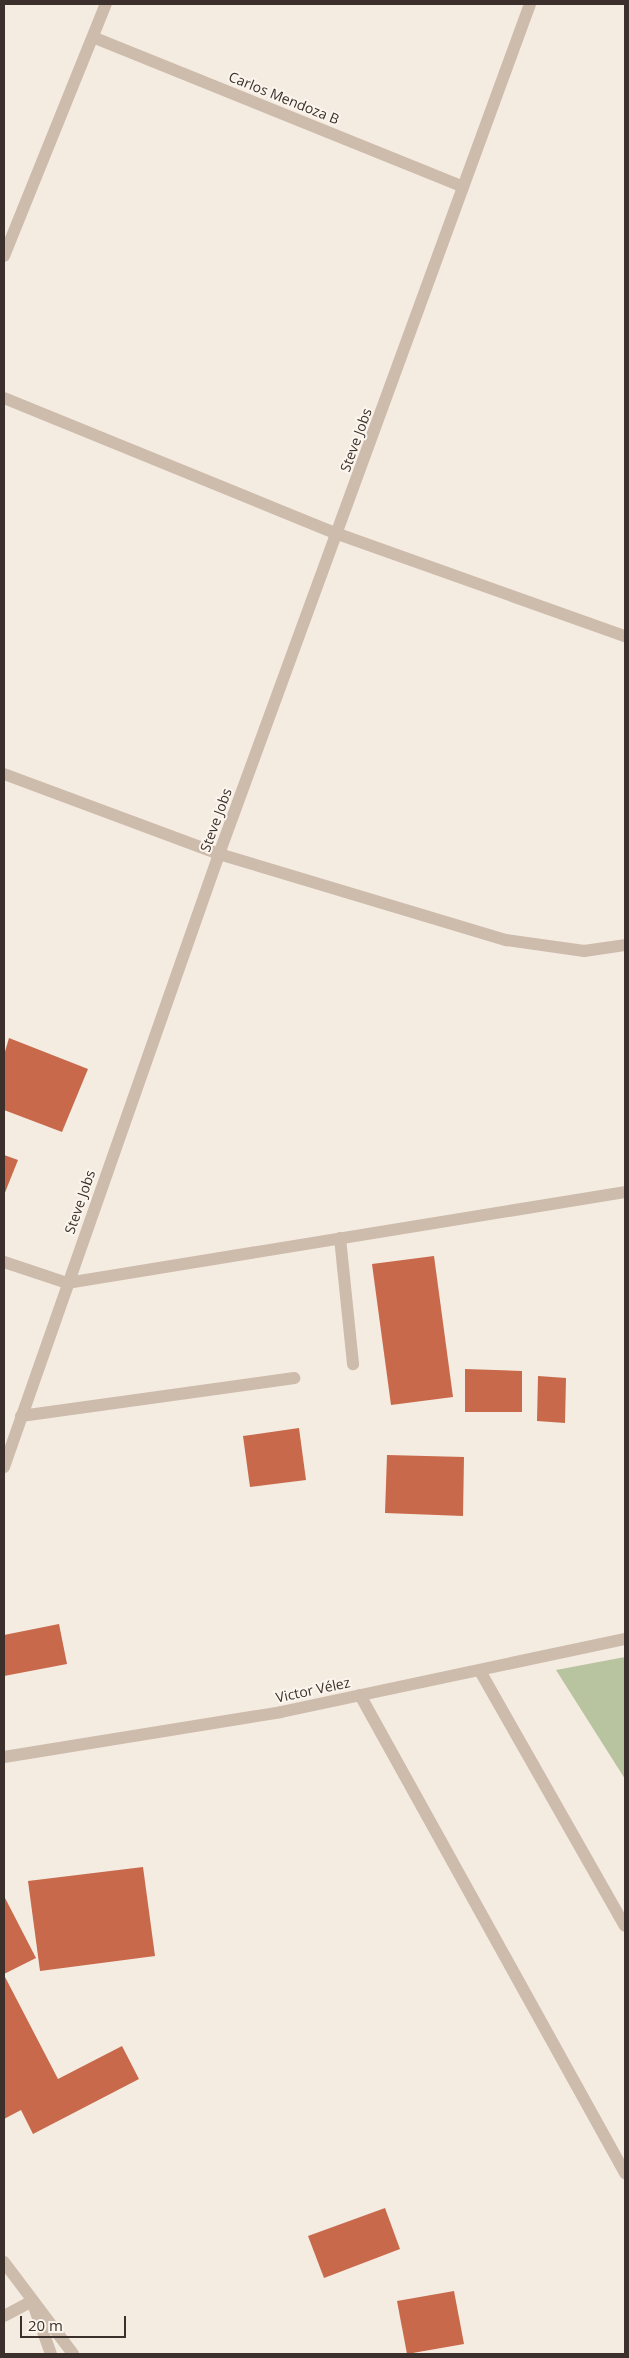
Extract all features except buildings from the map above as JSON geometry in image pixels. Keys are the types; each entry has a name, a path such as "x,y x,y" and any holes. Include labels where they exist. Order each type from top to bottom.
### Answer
{"street":[{"path":"4,256 95,38 106,4"},
{"name":"Steve Jobs","path":"4,1467 219,854 338,534 530,4"},
{"name":"Carlos Mendoza B","path":"95,38 463,187"},
{"path":"4,398 338,534 625,636"},
{"path":"4,774 219,854 506,940 584,952 625,945"},
{"path":"4,1262 68,1283 625,1192"},
{"path":"340,1238 353,1364"},
{"path":"21,1416 294,1378"},
{"name":"Victor Vélez","path":"4,1758 360,1695 625,1639"},
{"path":"480,1671 625,1926"},
{"path":"360,1695 625,2173"},
{"path":"4,2262 73,2354"},
{"path":"4,2316 32,2301"},
{"path":"32,2301 51,2354"}],"green space":[{"path":"625,1657 625,1779 556,1670"}]}
